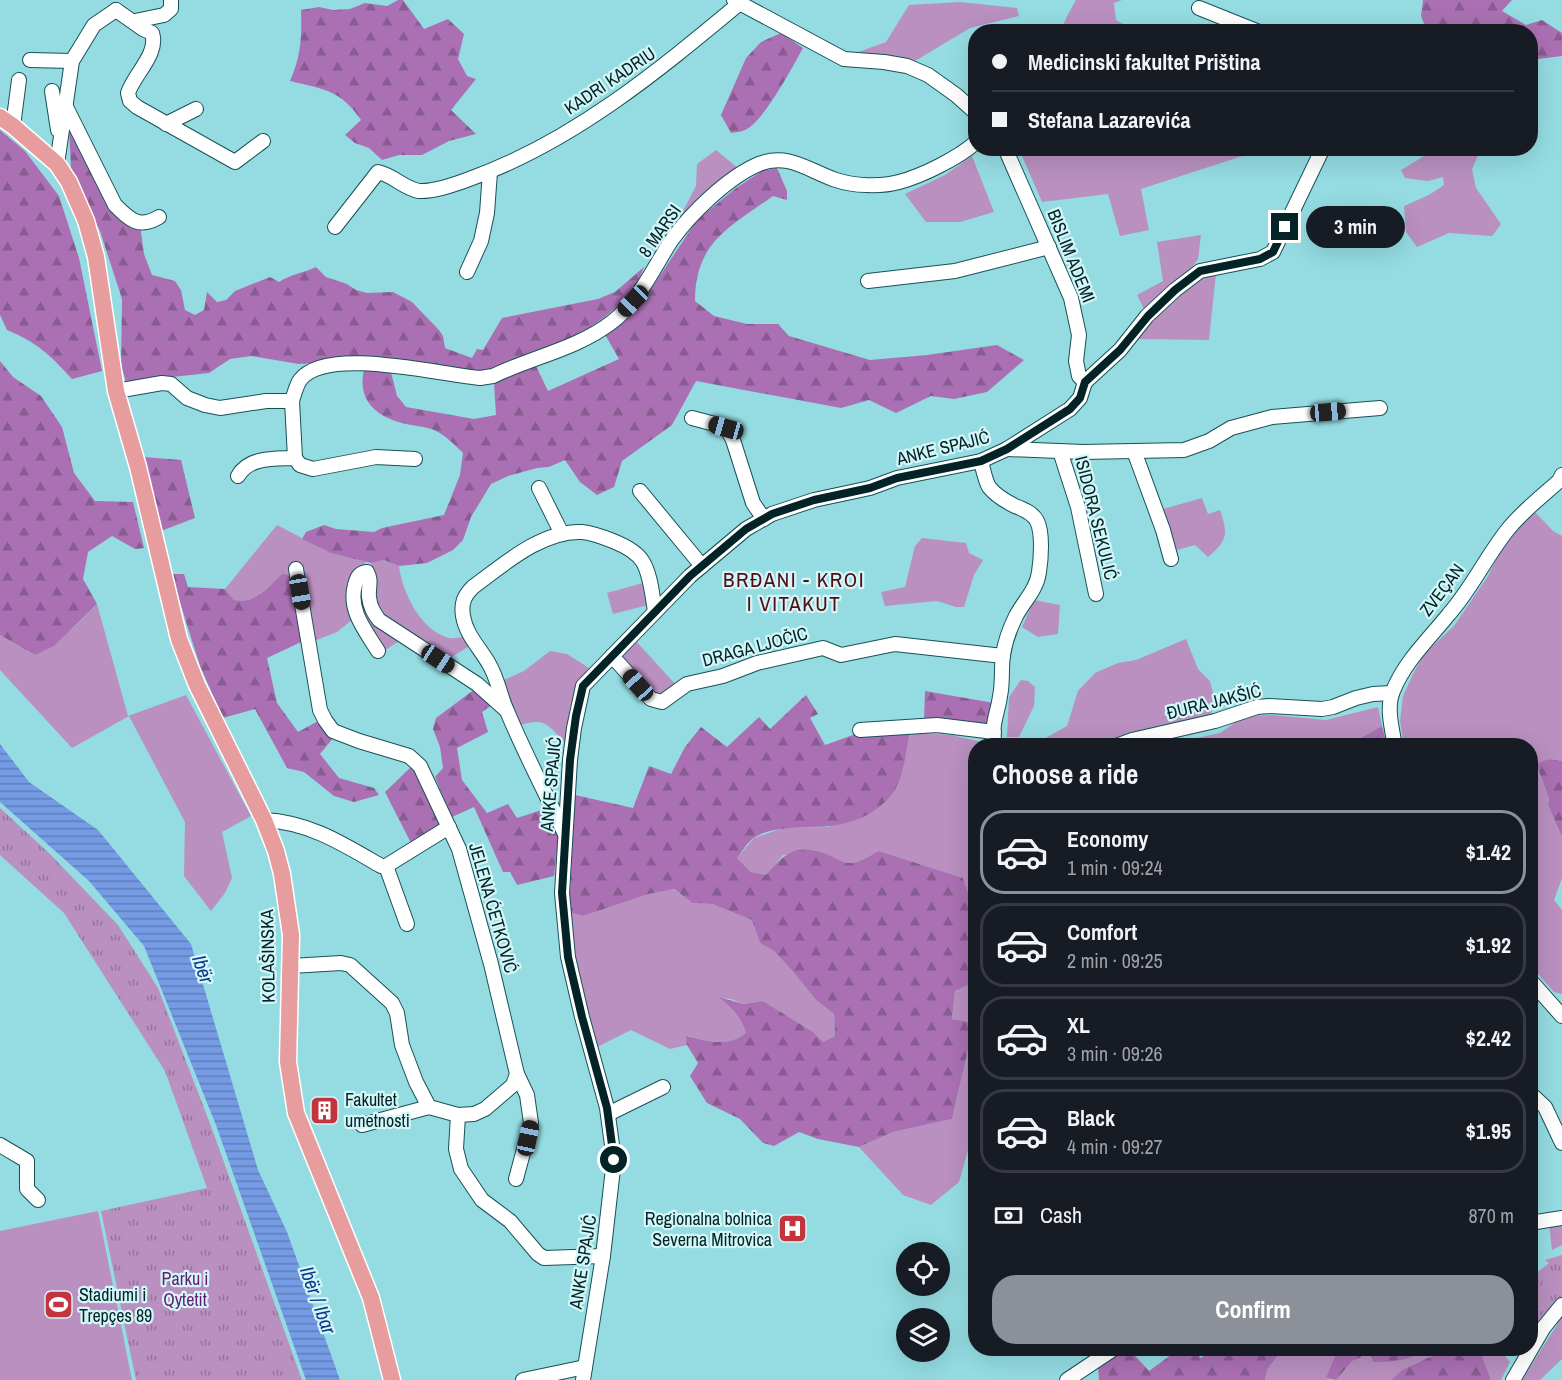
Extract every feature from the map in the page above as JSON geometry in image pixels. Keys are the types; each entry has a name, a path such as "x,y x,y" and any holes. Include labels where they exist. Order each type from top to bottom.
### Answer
{"main road":[{"name":"KOLAŠINSKA","path":"7,122 57,164 69,182 86,221 96,257 116,391 138,467 179,639 197,685 264,820 282,874 291,935 288,1062 296,1113 371,1298 392,1380"}],"street":[{"path":"135,21 164,15 171,9 171,0"},
{"path":"737,2 844,59 907,66 928,75 968,106"},
{"name":"KADRI KADRIU","path":"335,227 378,172 388,174 407,187 421,191 457,184 490,172 596,116 664,67 737,2"},
{"path":"57,164 72,61 94,25 116,5 143,29 152,33 152,47 128,93 130,101 166,124 235,162 263,141"},
{"path":"1199,8 1239,24"},
{"path":"30,60 72,61"},
{"path":"7,122 19,80"},
{"path":"52,91 60,144"},
{"path":"66,107 115,205 137,223 148,223 159,217"},
{"path":"166,124 196,108"},
{"name":"8 MARSI","path":"292,401 300,379 321,366 381,364 480,378 493,376 567,348 612,322 644,285 693,213 738,176 759,164 776,159 786,160 837,181 857,184 898,182 968,149"},
{"name":"BISLIM ADEMI","path":"1009,156 1071,298 1079,335 1077,361 1079,376 1085,382"},
{"path":"1007,449 1070,409 1080,398 1085,382 1120,350 1161,303 1200,271 1260,259 1273,252 1319,156"},
{"path":"467,272 481,241 487,213 490,172"},
{"path":"868,280 955,271 1049,248"},
{"path":"116,391 162,383 171,384 187,398 220,408 266,401 292,401 296,458 300,465 313,469 376,457 415,459"},
{"path":"1007,449 1184,450 1209,441 1231,428 1272,417 1380,408"},
{"path":"692,418 726,428 733,440 753,503 764,519"},
{"name":"ANKE SPAJIĆ","path":"584,1373 603,1256 614,1160 608,1114 568,957 562,893 564,834 574,728 583,686 655,611 702,566 746,529 764,519 814,500 870,488 897,478 981,461 1007,449"},
{"name":"ISIDORA SEKULIĆ","path":"1060,451 1078,507 1096,594"},
{"path":"1134,451 1163,530 1171,559"},
{"path":"238,476 252,463 261,460 296,458"},
{"path":"981,461 988,485 994,493 1003,500 1029,512 1037,521 1041,549 1039,574 1033,590 1017,614 1003,656 1000,700 993,724 995,738"},
{"name":"ZVEÇAN","path":"1394,738 1390,718 1392,693 1416,652 1450,614 1509,529 1562,476"},
{"path":"539,488 562,534"},
{"path":"640,491 702,566"},
{"path":"564,834 505,709 499,685 490,664 467,631 462,602 466,594 517,554 555,536 582,532 616,543 642,560 647,570 655,611"},
{"name":"JELENA ĆETKOVIĆ","path":"296,569 320,710 325,720 333,731 409,756 420,766 459,849 488,953 517,1074 527,1095 531,1123 516,1179"},
{"path":"378,651 353,608 354,587 357,577 363,572 367,572 370,576 371,609 379,620 477,684 505,709"},
{"name":"DRAGA LJOČIC","path":"612,656 651,699 658,702 667,700 687,684 723,676 766,660 823,648 841,655 895,644 1003,656"},
{"name":"ÐURA JAKŠIĆ","path":"1141,738 1215,721 1257,707 1322,709 1365,696 1392,693"},
{"path":"860,730 937,724 991,738"},
{"path":"264,820 280,821 314,830 333,838 381,866 386,866 449,827"},
{"path":"386,866 407,924"},
{"path":"291,966 341,963 350,965 392,1003 397,1013 402,1045 416,1082 429,1107"},
{"path":"1538,989 1562,1016"},
{"path":"362,1125 429,1107 458,1114 474,1114 485,1109 513,1085 517,1074"},
{"path":"608,1114 663,1087"},
{"path":"1538,1100 1545,1107 1562,1143"},
{"path":"458,1114 456,1149 461,1169 482,1200 510,1221 544,1258 603,1256"},
{"path":"0,1145 27,1161 27,1189 38,1200"},
{"path":"1538,1222 1562,1218"},
{"path":"1538,1337 1562,1305"},
{"path":"1067,1380 1103,1356"},
{"path":"1512,1380 1526,1356"},
{"path":"524,1380 584,1373"}],"green space":[{"path":"403,0 424,29 448,19 464,34 458,59 467,76 476,79 451,110 476,134 449,141 422,155 399,155 382,160 369,148 355,143 345,135 361,120 346,102 330,92 290,81 300,46 301,10 319,7 333,10 350,9 365,3 387,6"},
{"path":"1076,0 1122,0 1114,3 1116,20 1123,24 1064,24"},
{"path":"1423,0 1512,0 1502,11 1524,24 1424,24 1421,16"},
{"path":"960,2 1017,8 1019,16 986,24 968,24 968,29 915,61 887,56 850,55 886,42 909,5"},
{"path":"1542,20 1562,33 1562,56 1538,59 1538,24 1529,24"},
{"path":"781,33 803,48 769,106 760,117 745,130 731,133 721,115 746,58 761,42"},
{"path":"76,128 114,206 140,225 144,254 152,275 175,281 181,290 185,310 195,315 204,310 207,292 217,302 226,300 235,291 270,277 279,282 316,267 326,277 347,284 356,290 367,293 393,292 412,302 439,330 443,336 445,348 472,358 477,349 483,350 502,318 598,299 615,292 644,267 637,284 620,304 579,335 478,375 324,362 299,364 251,356 230,359 209,373 126,382 121,365 122,299 100,231 83,199 71,168 69,129"},
{"path":"0,130 25,151 59,196 79,258 102,371 72,379 43,350 7,330 0,315"},
{"path":"716,150 739,169 680,217 696,186 697,164"},
{"path":"972,156 994,212 960,222 926,222 905,194 945,175"},
{"path":"1022,156 1242,156 1141,189 1149,230 1120,236 1108,194 1042,202"},
{"path":"1424,156 1478,156 1472,169 1476,188 1501,224 1492,236 1449,233 1417,247 1406,232 1404,206 1429,195 1444,185 1443,177 1428,181 1405,178 1401,170"},
{"path":"777,168 787,191 787,200 773,196 729,227 708,250 701,264 695,301 714,316 747,324 778,324 789,336 870,360 997,345 1024,360 987,392 954,399 931,396 896,413 869,400 841,408 696,381 672,425 622,461 614,487 597,495 580,482 565,460 549,467 508,476 491,484 471,517 463,540 453,550 427,563 399,566 384,560 371,563 331,553 302,539 306,532 324,525 336,529 374,532 382,528 444,515 460,475 463,453 446,437 430,429 392,420 370,405 363,390 364,370 391,372 397,396 406,407 474,419 496,415 494,383 535,364 548,391 619,359 603,331 645,298 697,220 736,188 762,171"},
{"path":"1201,235 1198,259 1191,269 1145,311 1137,295 1163,281 1157,242"},
{"path":"1216,273 1209,340 1138,339 1167,304 1191,284"},
{"path":"0,361 13,377 41,396 62,427 74,473 95,501 133,502 144,548 135,549 112,536 88,552 83,579 97,604 54,646 35,655 0,635"},
{"path":"143,457 181,460 195,518 161,531"},
{"path":"1202,498 1208,514 1220,510 1225,531 1223,541 1208,557 1195,545 1177,550 1163,509"},
{"path":"1535,512 1553,531 1562,536 1562,761 1549,759 1538,764 1538,738 1403,738 1400,721 1403,696 1415,670 1425,653 1454,626 1488,576 1506,539"},
{"path":"277,525 327,551 366,562 356,575 350,590 348,604 352,620 337,632 314,641 292,564 290,576 283,573 262,594 249,600 234,600 225,589"},
{"path":"922,538 966,543 969,553 983,560 974,575 964,607 937,601 885,606 881,592 905,587 915,546"},
{"path":"384,560 399,566 409,598 430,627 449,638 464,637 471,645 450,658 383,617 376,598 371,563"},
{"path":"283,573 290,576 301,642 267,658 277,703 298,732 320,720 334,737 320,754 339,778 374,788 379,795 354,802 334,796 304,772 287,768 255,709 223,718 200,666 171,574 184,574 188,587 225,589 234,600 242,601 262,593"},
{"path":"643,583 648,605 613,614 607,593"},
{"path":"361,584 364,585 399,641 384,651 357,604"},
{"path":"1034,600 1060,605 1058,634 1038,637 1022,627"},
{"path":"97,604 128,716 186,695 251,816 222,832 232,878 225,893 211,911 184,876 185,822 129,716 72,748 0,670 0,635 35,655 73,628"},
{"path":"634,639 676,685 660,696 651,692 619,659"},
{"path":"1186,639 1198,669 1210,681 1213,693 1211,715 1196,721 1130,732 1115,738 1046,738 1067,726 1078,691 1095,673 1118,663 1136,660"},
{"path":"550,651 567,654 589,668 571,704 566,745 550,727 540,722 517,726 502,681 524,671"},
{"path":"1021,680 1028,681 1035,687 1034,706 1019,737 1007,737 1009,697"},
{"path":"475,689 492,705 482,712 488,732 457,748 462,780 487,813 508,804 517,818 548,808 559,833 554,876 517,885 510,872 503,872 474,807 452,817 435,777 443,768 440,747 433,729 436,718"},
{"path":"925,691 994,703 988,726 924,721"},
{"path":"806,695 818,714 810,718 825,745 856,734 910,732 900,780 882,805 861,818 838,825 769,831 752,839 737,858 751,872 766,875 780,860 794,851 820,852 852,863 879,851 963,878 968,892 968,985 955,991 952,1019 968,1022 968,1050 952,1119 893,1132 859,1147 818,1139 799,1132 774,1146 763,1143 740,1119 707,1103 690,1076 698,1063 687,1045 686,1036 724,1042 739,1038 746,1033 735,1013 718,997 744,1004 763,1001 813,1032 823,1042 835,1036 834,1014 816,1000 774,951 760,943 752,920 712,904 692,903 674,889 649,894 583,916 569,912 575,795 633,808 649,766 671,774 685,747 701,727 727,747 759,717 770,729"},
{"path":"1378,707 1382,726 1361,738 1197,738 1220,733 1244,716 1273,715 1326,720"},
{"path":"1382,726 1385,738 1361,738"},
{"path":"910,732 951,735 968,739 968,893 963,878 879,851 847,864 828,855 783,855 766,875 751,872 737,858 754,838 783,828 829,827 897,787"},
{"path":"1549,759 1562,761 1562,837 1548,805 1549,798 1538,769 1538,763"},
{"path":"412,766 444,825 412,845 385,792"},
{"path":"1538,770 1549,798 1548,805 1562,837 1562,878 1554,900 1562,910 1562,994 1554,992 1538,974"},
{"name":"Parku i Qytetit","path":"0,808 49,853 118,925 158,988 212,1129 302,1380 136,1380 101,1211 207,1188 165,1071 64,913 0,855"},
{"path":"673,889 692,903 712,904 752,920 760,943 774,951 816,1000 834,1014 835,1036 823,1043 813,1032 763,1001 744,1004 720,998 733,1010 742,1023 746,1033 739,1038 717,1042 687,1036 687,1045 670,1049 631,1030 595,1048 569,912 583,916 649,894"},
{"path":"968,985 968,1022 952,1019 955,991"},
{"path":"968,1050 968,1150 959,1182 931,1205 903,1195 859,1147 893,1132 952,1119"},
{"name":"Stadiumi i Trepçes 89","path":"98,1211 132,1380 0,1380 0,1231"},
{"path":"1562,1223 1562,1245 1552,1250 1549,1224"},
{"path":"1562,1255 1562,1299 1538,1324 1538,1272 1549,1263 1545,1260"},
{"path":"1562,1317 1562,1359 1540,1380 1522,1380"},
{"path":"1113,1356 1135,1356 1149,1371 1169,1356 1199,1356 1201,1358 1204,1356 1278,1356 1267,1370 1265,1380 1099,1380 1098,1366"},
{"path":"1278,1356 1335,1356 1327,1379 1333,1380 1265,1380 1267,1370"},
{"path":"1335,1356 1362,1356 1352,1361 1336,1380 1326,1378"},
{"path":"1369,1356 1373,1362 1400,1356 1432,1356 1402,1370 1391,1380 1336,1380 1352,1360"},
{"path":"1370,1356 1413,1356 1394,1361 1373,1362"},
{"path":"1432,1356 1482,1356 1491,1380 1391,1380 1402,1370"},
{"path":"1482,1356 1505,1356 1510,1362 1501,1380 1491,1380"}],"water":[{"path":"0,744 29,782 98,830 191,944 258,1170 287,1232 340,1380 306,1380 216,1125 144,946 89,881 0,802"}],"place":[{"name":"Fakultet umetnosti","path":"324,1110"},
{"name":"Regionalna bolnica Severna Mitrovica","path":"793,1229"},
{"name":"Stadiumi i Trepçes 89","path":"58,1305"}],"district":[{"name":"BRĐANI - KROI I VITAKUT","path":"794,592"}],"route":[{"path":"614,1160 607,1108 568,957 562,893 570,760 578,703 583,686 690,576 746,529 772,514 814,500 870,488 897,478 981,461 1007,449 1070,409 1080,398 1085,382 1120,350 1148,316 1175,290 1200,271 1260,259 1273,252 1285,227"}],"water label":[{"name":"Ibër","path":"203,969"},
{"name":"Ibër / Ibar","path":"318,1300"}]}
